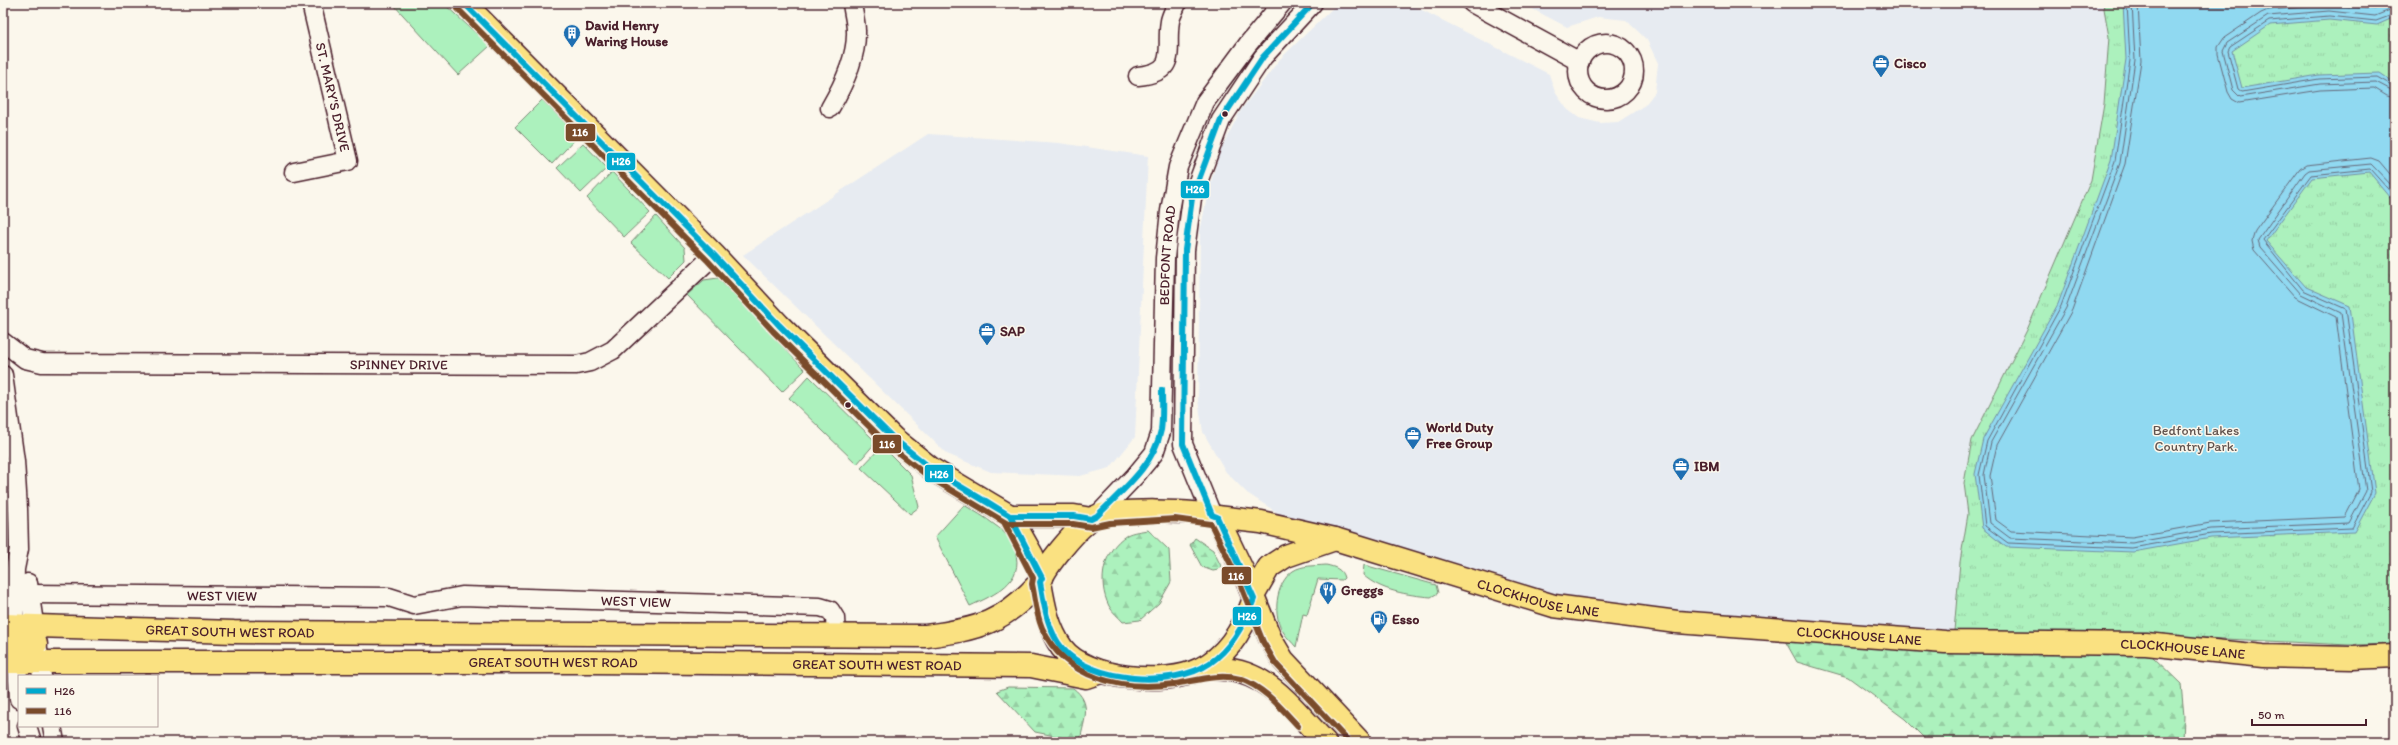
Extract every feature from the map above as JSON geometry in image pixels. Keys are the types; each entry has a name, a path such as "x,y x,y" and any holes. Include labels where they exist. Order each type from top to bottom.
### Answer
{"main road":[{"path":"464,3 714,255 779,325 893,438 933,470 1010,516 1032,555 1041,580 1049,624 1062,648 1078,661 1101,672 1121,676 1163,677 1199,670 1226,668 1240,671 1269,684 1325,742"},
{"name":"CLOCKHOUSE LANE","path":"1010,516 1074,516 1094,518 1148,512 1215,516 1261,522 1335,539 1554,606 1677,622 1945,642 2146,644 2262,656 2353,658 2395,656"},
{"path":"1215,516 1253,597 1270,638 1283,660 1360,742"},
{"name":"GREAT SOUTH WEST ROAD","path":"23,642 234,632 412,632 836,637 926,636 960,631 992,622 1016,607 1041,580 1067,541 1094,518"},
{"path":"1199,670 1224,652 1246,621 1253,597 1269,567 1286,556 1335,539"},
{"name":"GREAT SOUTH WEST ROAD","path":"9,662 23,642"},
{"name":"GREAT SOUTH WEST ROAD","path":"23,642 443,661 1031,666 1086,677 1101,672"}],"street":[{"name":"ST. MARY'S DRIVE","path":"294,172 348,161 310,3"},
{"path":"830,108 842,86 853,50 856,32 852,3"},
{"path":"1138,76 1153,75 1162,69 1169,58 1170,21 1177,3"},
{"name":"BEDFONT ROAD","path":"1094,518 1135,476 1154,453 1161,432 1166,258 1170,211 1178,167 1206,102 1248,44 1282,3"},
{"name":"BEDFONT ROAD","path":"1215,516 1183,444 1185,250 1192,198 1221,120 1263,58 1313,3"},
{"path":"1472,3 1580,62"},
{"name":"SPINNEY DRIVE","path":"3,342 25,359 42,363 576,365 590,362 613,350 714,255"},
{"name":"SPINNEY DRIVE","path":"3,375 42,363"},
{"path":"3,375 15,461 19,549 15,569 23,642"},
{"path":"19,549 25,567 29,594 23,642"},
{"name":"WEST VIEW","path":"29,594 389,597 414,605 462,596 820,607 830,610 835,618 836,637"},
{"path":"412,632 414,605"},
{"path":"9,662 18,695"},
{"path":"27,727 32,742"},
{"path":"52,727 55,742"}],"shaded area":[{"path":"1338,3 1408,3 1549,74 1555,92 1567,109 1579,118 1600,123 1618,122 1645,105 1655,92 1658,63 1647,40 1626,20 1598,17 1567,27 1521,3 2103,3 2109,37 2104,104 2091,180 2027,330 1972,440 1964,483 1968,514 1960,562 1954,631 1602,622 1321,541 1247,493 1226,472 1203,432 1198,400 1200,232 1208,192 1220,151 1241,110 1280,59"},
{"name":"SAP","path":"928,134 1059,143 1148,156 1135,437 1110,468 1080,476 991,472 947,454 743,255"}],"green space":[{"path":"392,3 443,3 490,46 458,75"},
{"name":"Bedfont Lakes Country Park.","path":"2103,3 2395,3 2395,644 2349,645 2144,635 1954,631 1960,562 1968,514 1964,483 1972,440 2027,330 2091,180 2104,104 2109,37"},
{"path":"542,100 578,136 552,164 515,127"},
{"path":"583,143 607,168 581,193 557,168"},
{"path":"612,172 650,212 624,237 587,198"},
{"path":"656,216 685,248 686,260 668,278 631,243"},
{"path":"718,278 805,370 782,392 687,295 704,280"},
{"path":"809,376 876,442 857,464 789,398"},
{"path":"882,446 911,475 919,507 910,514 861,468"},
{"path":"964,505 987,519 1004,533 1014,547 1017,562 1016,571 1005,586 989,597 970,606 935,537"},
{"path":"1148,530 1169,550 1171,582 1159,603 1140,620 1123,622 1110,608 1105,597 1103,587 1104,567 1112,549 1119,541 1129,534"},
{"path":"1195,538 1213,550 1221,566 1218,570 1213,571 1202,567 1190,545"},
{"path":"1326,565 1338,569 1342,572 1344,578 1342,580 1318,579 1307,615 1303,614 1296,647 1285,635 1280,626 1277,610 1279,592 1287,576 1293,571 1304,567"},
{"path":"1364,565 1436,585 1438,593 1431,597 1413,595 1378,585 1363,575"},
{"path":"1784,639 2151,655 2181,684 2184,716 2183,742 1928,742 1905,719 1848,677 1797,662"},
{"path":"1008,687 1073,688 1083,700 1086,712 1080,741 1035,732 997,691"}],"water":[{"name":"Bedfont Lakes Country Park.","path":"2123,3 2395,3 2395,17 2377,25 2329,20 2270,25 2232,51 2242,88 2319,75 2379,73 2395,84 2395,203 2369,172 2312,178 2266,241 2306,287 2350,306 2375,493 2354,532 2211,538 2133,552 2006,547 1982,528 1975,474 1983,439 2058,304 2111,160 2126,59"}],"transit line":[{"name":"H26","path":"464,3 714,255 779,325 893,438 933,470 1010,516 1042,578 1040,582 1047,616 1053,633 1062,648 1075,660 1092,669 1112,675 1133,678 1176,676 1194,671 1210,663 1225,650 1237,634 1254,599 1217,517 1212,515 1183,444 1185,250 1192,198 1221,120 1263,57 1313,3"},
{"name":"116","path":"458,9 708,261 773,331 887,444 929,477 1008,524 1073,524 1091,527 1110,523 1175,519 1211,524 1239,581 1263,642 1276,664 1349,742"},
{"name":"H26","path":"986,501 1010,516 1074,516 1091,519 1097,516 1135,477 1151,455 1161,430 1162,390"},
{"name":"116","path":"981,508 1004,522 1033,578 1032,584 1038,617 1042,628 1052,645 1065,659 1080,670 1097,678 1115,683 1135,685 1154,686 1215,677 1232,677 1240,679 1257,687 1279,705 1298,726"}],"place":[{"name":"David Henry Waring House","path":"572,48"},
{"name":"Cisco","path":"1881,78"},
{"name":"SAP","path":"987,346"},
{"name":"World Duty Free Group","path":"1413,450"},
{"name":"IBM","path":"1681,481"},
{"name":"Greggs","path":"1328,605"},
{"name":"Esso","path":"1379,634"}]}
